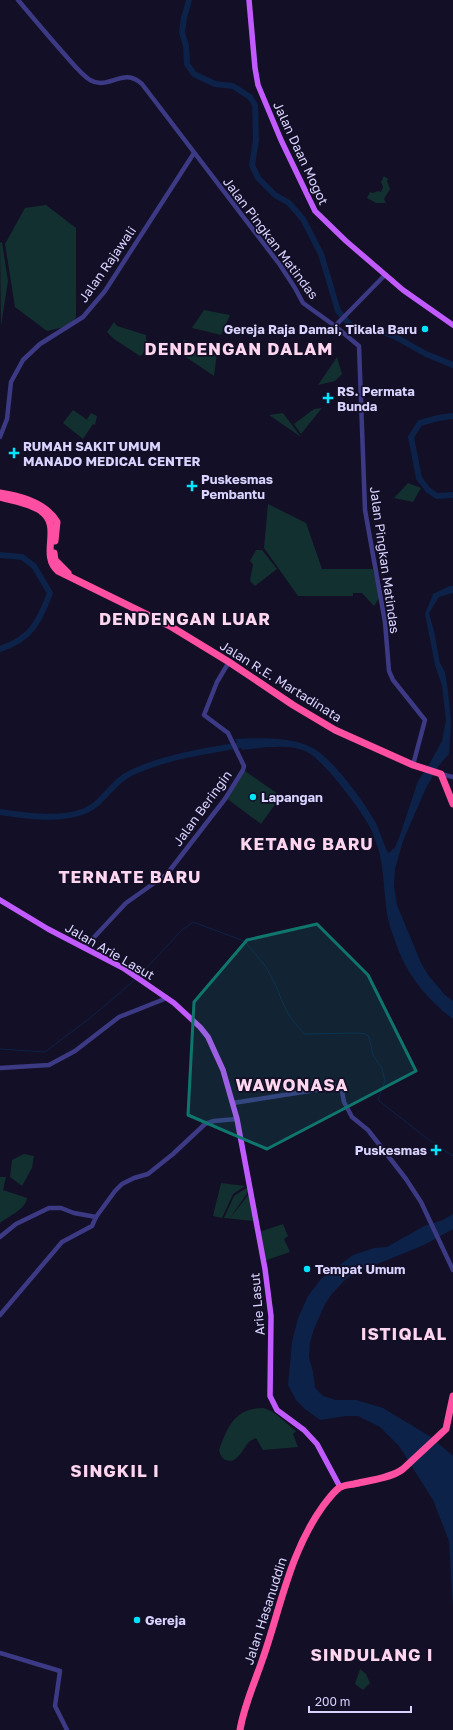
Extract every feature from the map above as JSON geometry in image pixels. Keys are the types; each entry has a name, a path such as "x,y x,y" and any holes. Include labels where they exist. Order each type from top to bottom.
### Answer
{"highway":[{"name":"Jalan R.E. Martadinata","path":"0,493 11,494 34,502 45,508 53,516 58,526 54,548 55,560 73,578"},
{"name":"Jalan R.E. Martadinata","path":"0,497 18,502 42,512 51,527 52,534 49,548 52,564 58,571 163,623 229,662 321,722 356,740 415,766 440,774"},
{"path":"440,774 452,800"},
{"path":"340,1487 394,1473 405,1467 449,1428 453,1396"},
{"name":"Jalan Hasanuddin","path":"240,1730 243,1715 264,1657 287,1578 298,1551 317,1515 330,1497 340,1487"}],"main road":[{"name":"Jalan Daan Mogot","path":"250,0 254,68 258,86 281,140 295,166 312,205 320,216 385,275 414,298 453,325"},
{"name":"Jalan Arie Lasut","path":"0,900 48,929 123,968 167,998 190,1016 208,1037 223,1070 237,1119"},
{"name":"Arie Lasut","path":"237,1119 269,1294 272,1327 269,1378 270,1396 277,1410 304,1430 317,1444 340,1487"}],"street":[{"name":"Jalan Pingkan Matindas","path":"18,0 69,60 90,80 104,83 128,77 134,78 138,81 281,267 296,288 303,303 335,326 359,346 365,510 385,622 389,671 393,680 425,720 415,766"},
{"name":"Jalan Rajawali","path":"0,437 6,423 11,382 23,360 40,344 82,317 98,300 194,153"},
{"path":"335,326 385,275"},
{"name":"Jalan Beringin","path":"84,948 126,903 167,874 229,792 243,770 244,766 228,733 204,715 217,682 229,662"},
{"path":"440,774 453,777"},
{"path":"0,1068 49,1066 75,1051 119,1017 167,998"},
{"path":"233,1102 341,1086 344,1102 350,1113 368,1130 406,1179 429,1217 453,1270"},
{"path":"0,1314 62,1242 90,1227 120,1186 134,1178 148,1174 174,1154 205,1124 214,1121 237,1119"},
{"path":"0,1237 16,1224 52,1207 96,1217"},
{"path":"0,1653 60,1671 55,1706 62,1723 67,1730"}],"highlighted area":[{"path":"317,924 368,975 416,1071 267,1149 188,1115 194,1002 247,940"}],"green space":[{"path":"384,176 388,179 387,181 390,189 384,199 386,203 376,203 367,198 370,192 381,192 383,187 381,182"},
{"path":"46,205 76,228 76,317 69,326 47,331 15,307 5,244 25,208"},
{"path":"2,242 8,281 1,326 0,243"},
{"path":"204,310 230,315 221,335 192,328"},
{"path":"114,322 117,326 146,335 146,340 150,342 142,355 140,356 114,339 107,332"},
{"path":"184,340 217,353 214,376 177,351"},
{"path":"337,357 342,374 335,381 318,385"},
{"path":"322,408 301,434 294,424 314,409"},
{"path":"73,410 89,421 87,419 91,413 97,416 95,425 93,424 83,439 63,423"},
{"path":"283,413 301,437 269,415"},
{"path":"408,483 421,488 413,502 394,498"},
{"path":"268,504 306,523 322,569 373,569 380,597 374,606 362,593 353,593 353,596 298,596 264,548"},
{"path":"256,550 262,550 277,569 255,586 250,581 253,564 250,561"},
{"name":"Lapangan","path":"245,771 281,796 261,824 226,798"},
{"path":"24,1154 34,1156 32,1168 22,1186 10,1177 12,1160"},
{"path":"0,1177 6,1177 3,1190 27,1198 24,1206 0,1223"},
{"path":"221,1183 245,1186 233,1194 222,1218 213,1216"},
{"path":"248,1187 248,1192 230,1218 249,1194 254,1221 224,1218 234,1196"},
{"path":"283,1224 288,1236 284,1239 290,1252 264,1261 259,1232"},
{"path":"263,1408 276,1414 296,1431 293,1434 298,1447 263,1450 256,1438 247,1444 240,1455 234,1460 230,1461 223,1459 219,1450 229,1426 239,1415 246,1411"},
{"path":"360,1669 366,1674 370,1683 363,1690 355,1684"}],"water":[{"path":"453,586 453,593 439,597 429,613 440,663 445,672 448,690 451,723 449,754 440,764 426,788 403,841 395,869 394,886 397,905 421,963 429,976 445,995 453,1001 453,1019 436,1005 415,981 399,952 388,919 381,859 372,831 343,788 323,765 307,752 300,749 284,747 266,747 242,750 235,739 266,738 288,740 308,745 316,750 341,773 357,794 376,823 389,853 395,847 399,838 418,781 442,741 446,720 442,686 435,665 425,614 433,594"},
{"path":"453,1214 453,1229 424,1245 353,1274 345,1280 325,1304 314,1329 310,1343 309,1357 315,1388 323,1396 336,1400 356,1400 383,1408 431,1437 453,1456 453,1609 449,1541 433,1500 399,1446 380,1427 358,1416 346,1416 320,1420 296,1400 288,1385 292,1342 298,1318 308,1296 321,1279 353,1255 374,1248 387,1247 424,1226 443,1220"}],"waterway":[{"path":"189,0 182,32 186,46 187,64 194,74 215,84 233,86 250,97 255,105 256,140 252,165 258,178 275,195 289,203 303,219 321,254 338,311 351,326 361,329 376,330 394,336 426,354 453,365"},
{"path":"453,416 420,423 411,437 419,478 428,490 437,496 453,495"},
{"path":"0,555 22,557 34,566 50,593 38,621 27,635 11,645 0,649"},
{"path":"0,812 49,817 85,811 95,805 121,779 145,767 173,758 246,744"},
{"path":"139,976 182,930 193,922 244,941 266,967 290,1017 304,1034 359,1033 366,1034 369,1037 373,1055 382,1068 385,1081 378,1100 425,1137 453,1156"},
{"path":"0,1049 45,1052 90,1018 136,979"}],"place":[{"name":"Gereja Raja Damai, Tikala Baru","path":"425,329"},
{"name":"RS. Permata Bunda","path":"328,398"},
{"name":"RUMAH SAKIT UMUM MANADO MEDICAL CENTER","path":"14,453"},
{"name":"Puskesmas Pembantu","path":"192,486"},
{"name":"Lapangan","path":"253,797"},
{"name":"Puskesmas","path":"436,1150"},
{"name":"Tempat Umum","path":"307,1269"},
{"name":"Gereja","path":"137,1620"}],"district":[{"name":"DENDENGAN DALAM","path":"239,349"},
{"name":"DENDENGAN LUAR","path":"185,619"},
{"name":"KETANG BARU","path":"307,844"},
{"name":"TERNATE BARU","path":"130,877"},
{"name":"WAWONASA","path":"292,1085"},
{"name":"ISTIQLAL","path":"404,1334"},
{"name":"SINGKIL I","path":"115,1471"},
{"name":"SINDULANG I","path":"372,1655"}]}
